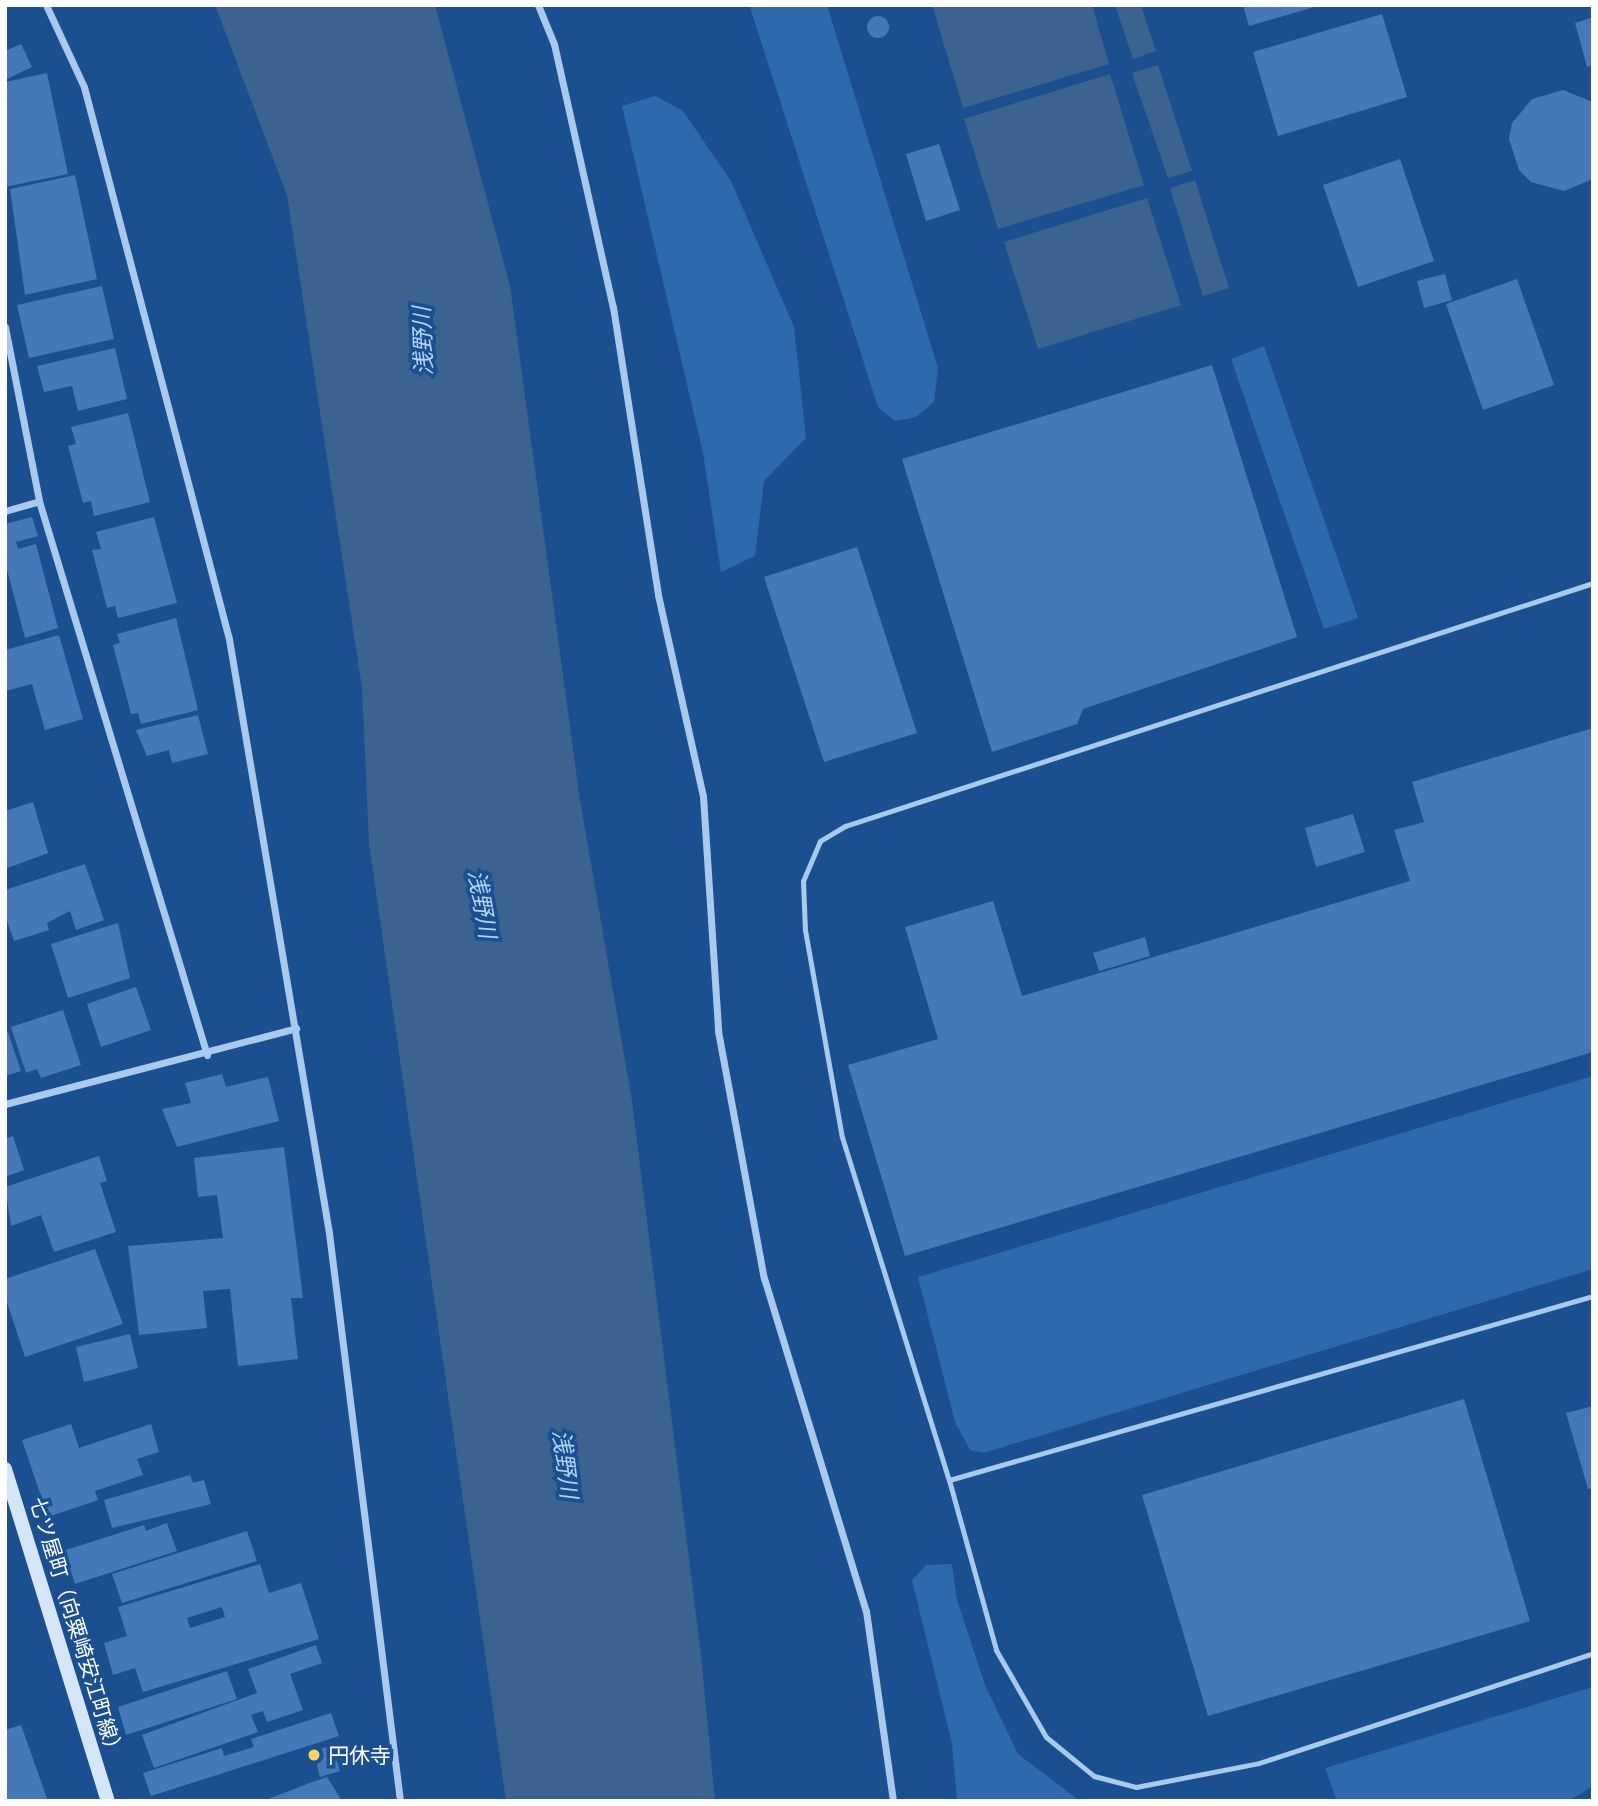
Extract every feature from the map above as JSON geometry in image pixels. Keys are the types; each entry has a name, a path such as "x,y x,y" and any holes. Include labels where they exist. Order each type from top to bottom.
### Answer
{"main road":[{"name":"七ツ屋町（向粟崎安江町線）","path":"5,1469 108,1801"}],"street":[{"path":"46,5 84,87 229,639 296,1028 356,1429 400,1801"},
{"path":"538,5 554,44 613,307 658,595 703,796 718,1031 764,1278 866,1611 893,1801"},
{"path":"5,327 39,501 113,757 207,1055"},
{"path":"5,511 39,501"},
{"path":"5,1104 207,1055 296,1028"}],"lane":[{"path":"1593,583 845,826 820,841 803,881 805,930 842,1138 949,1480 996,1650 1040,1726 1063,1753 1094,1776 1125,1785 1136,1787 1182,1781 1259,1763 1593,1653"},
{"path":"949,1480 1593,1296"}],"shaded area":[{"path":"827,5 938,368 934,402 916,417 895,421 878,407 750,7"},
{"path":"655,96 683,111 731,181 794,327 806,438 764,481 755,556 721,572 703,453 622,106"},
{"path":"1264,346 1358,618 1324,629 1231,359"},
{"path":"1593,1076 1593,1269 983,1453 970,1450 955,1422 918,1277"},
{"path":"952,1564 957,1600 985,1685 1018,1754 1080,1801 957,1801 952,1744 912,1580 926,1565"},
{"path":"1593,1687 1593,1786 1569,1801 1337,1801 1325,1768"}],"water":[{"name":"浅野川","path":"215,5 435,5 510,286 580,800 632,1101 701,1655 715,1801 506,1801 369,843 362,688 287,195"},
{"path":"932,5 1092,5 1109,64 963,108"},
{"path":"1115,5 1141,5 1156,51 1133,59"},
{"path":"1158,65 1192,171 1168,178 1132,73"},
{"path":"1110,74 1144,185 998,229 964,119"},
{"path":"1195,180 1229,288 1203,296 1170,188"},
{"path":"1147,198 1181,305 1038,349 1004,242"}],"building":[{"path":"1243,5 1318,5 1318,6 1249,26"},
{"path":"1382,14 1407,97 1278,136 1253,52"},
{"path":"878,16 886,19 889,27 886,35 878,38 870,35 867,27 870,19"},
{"path":"1593,17 1593,65 1587,67 1575,23"},
{"path":"21,44 32,67 5,80 5,51"},
{"path":"47,73 68,174 5,187 5,82"},
{"path":"1563,90 1593,102 1593,179 1564,191 1531,182 1519,170 1509,139 1512,123 1532,99"},
{"path":"939,144 960,210 926,221 906,154"},
{"path":"1400,159 1434,261 1358,287 1323,185"},
{"path":"75,175 97,279 25,295 10,189"},
{"path":"1445,274 1452,300 1424,308 1417,281"},
{"path":"1517,279 1554,385 1483,410 1446,304"},
{"path":"102,286 114,339 29,358 17,305"},
{"path":"115,348 127,399 78,411 72,386 44,392 37,366"},
{"path":"1212,365 1297,637 1083,709 1077,724 992,752 902,459"},
{"path":"128,413 150,502 94,516 91,501 83,503 68,446 76,444 71,427"},
{"path":"32,517 38,536 16,542 18,549 36,544 58,628 25,638 5,562 5,524"},
{"path":"154,517 177,603 118,618 115,606 107,608 92,550 101,549 96,532"},
{"path":"857,547 917,733 824,762 764,577"},
{"path":"176,618 198,710 141,724 138,713 131,714 113,645 120,643 117,634"},
{"path":"59,635 83,719 45,730 32,684 5,691 5,650"},
{"path":"198,715 208,754 172,763 169,750 147,756 136,730"},
{"path":"1593,728 1593,1052 905,1256 848,1065 938,1039 905,927 993,901 1022,996 1410,881 1394,830 1424,822 1412,782"},
{"path":"33,802 48,853 5,869 5,811"},
{"path":"1353,814 1365,852 1316,867 1305,828"},
{"path":"85,864 104,920 76,930 70,911 47,923 49,930 14,941 5,915 5,890"},
{"path":"118,923 130,978 68,998 51,944"},
{"path":"1145,937 1150,956 1099,971 1093,953"},
{"path":"136,987 151,1030 101,1047 87,1004"},
{"path":"63,1010 81,1065 41,1078 37,1069 26,1073 11,1027"},
{"path":"8,1032 21,1071 5,1076 5,1033"},
{"path":"222,1074 226,1087 268,1077 279,1121 177,1147 162,1109 191,1103 185,1083"},
{"path":"13,1136 24,1170 5,1177 5,1139"},
{"path":"284,1147 303,1298 291,1298 298,1359 238,1366 230,1289 203,1291 207,1328 139,1335 128,1246 223,1238 217,1195 198,1197 194,1158"},
{"path":"99,1156 107,1181 100,1183 116,1232 54,1252 41,1215 11,1226 5,1187"},
{"path":"95,1249 123,1324 25,1357 5,1296 5,1279"},
{"path":"130,1334 138,1368 84,1382 76,1347"},
{"path":"1464,1399 1530,1621 1208,1716 1142,1495"},
{"path":"1593,1406 1593,1488 1588,1489 1566,1413"},
{"path":"71,1424 79,1448 151,1424 159,1452 137,1459 143,1475 95,1491 98,1500 48,1517 22,1440"},
{"path":"190,1475 193,1483 204,1480 211,1504 112,1528 104,1500"},
{"path":"167,1523 177,1551 75,1584 63,1551 144,1525 146,1531"},
{"path":"247,1531 257,1561 122,1603 112,1574"},
{"path":"260,1564 269,1593 301,1583 319,1639 143,1692 135,1668 113,1675 104,1643 127,1636 118,1607","holes":["222,1607 225,1617 190,1628 187,1618"]},
{"path":"316,1645 322,1663 290,1674 303,1710 267,1722 263,1711 251,1715 258,1732 154,1768 142,1735 257,1693 248,1669"},
{"path":"227,1671 237,1699 126,1735 118,1707"},
{"path":"331,1713 339,1736 151,1796 143,1773 222,1748 224,1756 254,1747 251,1739"},
{"path":"21,1725 48,1801 5,1801 5,1730"},
{"path":"333,1745 340,1771 320,1777 313,1751"},
{"path":"327,1777 342,1801 263,1801 307,1784"}],"place":[{"name":"円休寺","path":"314,1755"}]}
